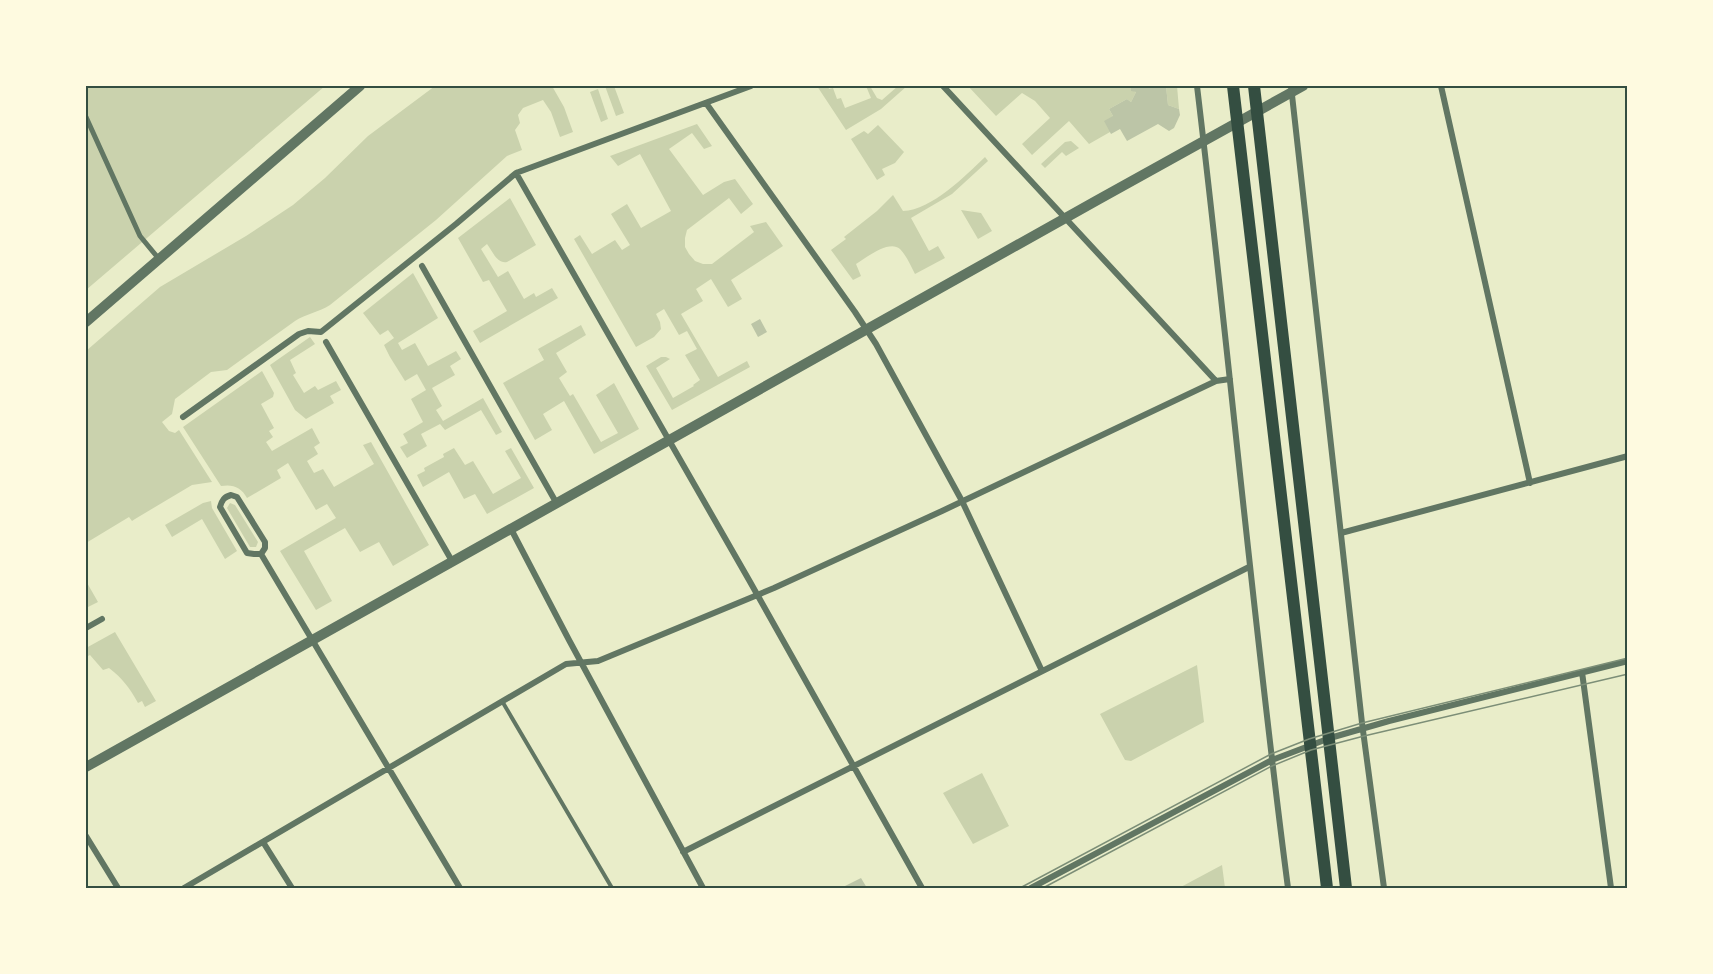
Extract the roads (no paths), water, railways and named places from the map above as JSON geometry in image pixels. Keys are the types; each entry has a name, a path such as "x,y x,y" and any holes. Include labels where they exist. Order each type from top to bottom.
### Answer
{"main road":[{"path":"1233,86 1327,888"},
{"path":"1254,86 1347,888"}],"street":[{"path":"86,322 360,86"},
{"path":"183,417 299,334 308,331 321,332 516,173 751,86"},
{"path":"943,86 1216,381"},
{"path":"1197,86 1249,567 1288,888"},
{"path":"86,767 1257,111 1292,88 1303,86"},
{"path":"1441,86 1530,483"},
{"path":"1292,88 1363,729 1384,888"},
{"path":"706,103 867,330 962,501 1042,671"},
{"path":"86,117 140,236 159,259"},
{"path":"516,173 922,888"},
{"path":"422,266 556,504"},
{"path":"326,342 452,561"},
{"path":"184,888 566,664 598,661 757,595 1216,381 1230,379"},
{"path":"1341,533 1628,456"},
{"path":"231,495 237,497 265,542 265,548 261,554 247,553 220,507 225,497 231,495"},
{"path":"511,529 703,888"},
{"path":"261,554 460,888"},
{"path":"683,852 1249,567"},
{"path":"86,628 102,620"},
{"path":"1030,888 1272,760 1310,745 1363,729 1628,662"},
{"path":"1582,672 1611,888"},
{"path":"86,836 118,888"},
{"path":"263,842 292,888"}],"lane":[{"path":"502,701 612,888"}],"tram line":[{"path":"1020,888 1271,754 1309,739 1362,723 1628,658"},
{"path":"1043,888 1272,766 1311,750 1628,674"}]}
